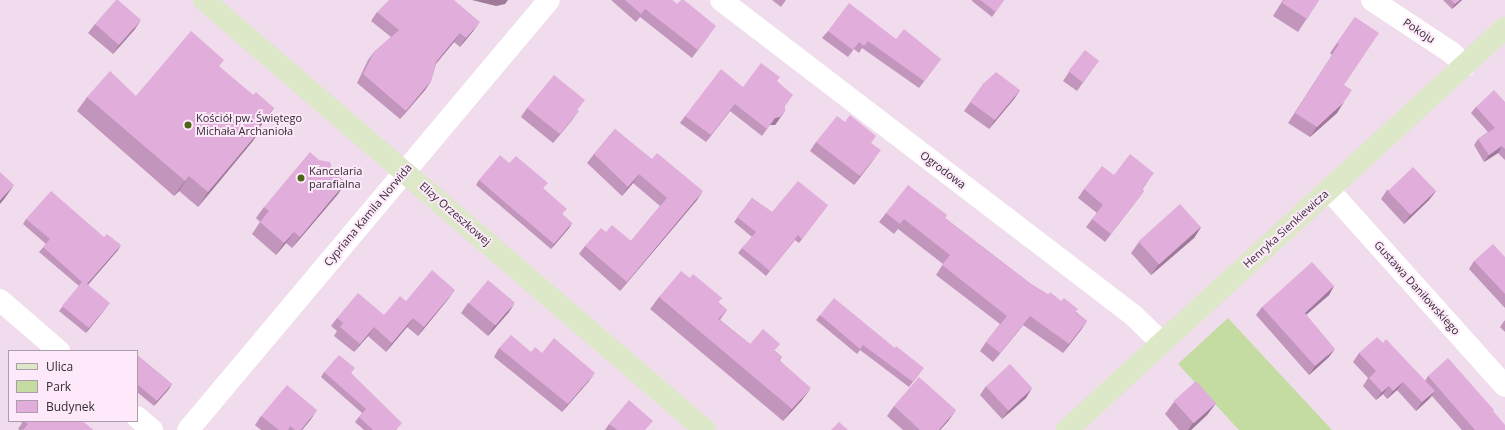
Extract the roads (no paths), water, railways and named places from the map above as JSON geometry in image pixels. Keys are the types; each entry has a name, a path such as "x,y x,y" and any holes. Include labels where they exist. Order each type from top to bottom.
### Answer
{"street":[{"name":"Elizy Orzeszkowej","path":"204,0 405,170 705,430"},
{"name":"Cypriana Kamila Norwida","path":"188,430 549,0"},
{"name":"Ogrodowa","path":"721,0 1137,319 1162,343"},
{"name":"Pokoju","path":"1372,0 1452,53 1465,66"},
{"name":"Henryka Sienkiewicza","path":"1067,430 1505,28"},
{"name":"Gustawa Daniłowskiego","path":"1329,190 1505,386"},
{"path":"0,300 59,350"},
{"path":"138,418 152,430"}],"place":[{"name":"Kościół pw. Świętego Michała Archanioła","path":"188,125"},
{"name":"Kancelaria parafialna","path":"301,178"}]}
